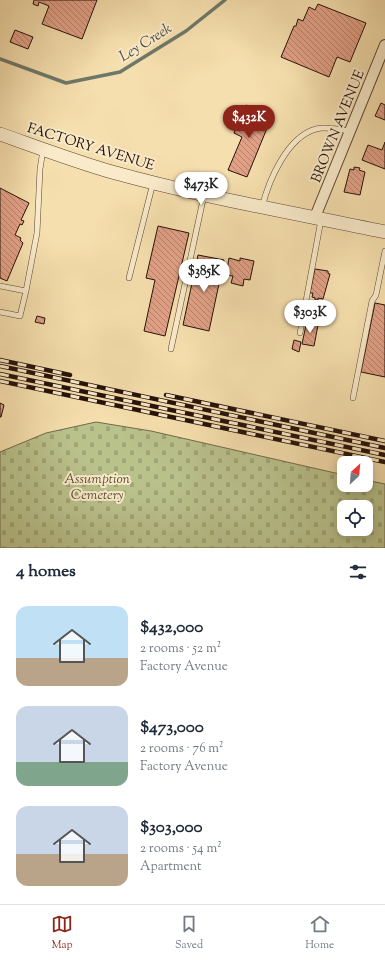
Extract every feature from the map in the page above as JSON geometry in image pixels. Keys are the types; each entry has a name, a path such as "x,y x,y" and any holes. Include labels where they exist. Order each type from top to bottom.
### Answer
{"street":[{"name":"BROWN AVENUE","path":"318,218 350,131 385,45"},
{"name":"FACTORY AVENUE","path":"0,134 113,172 262,207 385,232"}],"lane":[{"path":"262,207 267,189 274,174 294,144 306,134 317,129 329,128 350,131"},
{"path":"0,312 20,316 37,233 40,169 44,150"},
{"path":"129,278 153,182"},
{"path":"171,349 205,194"},
{"path":"300,333 318,218"},
{"path":"354,398 372,301 376,295 385,252"},
{"path":"0,286 26,291"}],"green space":[{"name":"Assumption Cemetery","path":"96,422 151,431 337,473 337,492 373,492 373,481 385,484 385,548 0,548 0,452 46,433"}],"building":[{"path":"34,0 97,0 82,39 42,24 49,6 39,2 38,6 33,4"},
{"path":"318,4 366,23 350,62 337,57 329,77 281,57 298,19 303,21 309,7 315,10"},
{"path":"15,30 33,37 28,49 10,42"},
{"path":"381,103 385,105 385,120 375,116"},
{"path":"246,105 272,116 247,177 228,170 242,137 234,133"},
{"path":"385,142 385,169 362,160 368,145 382,150"},
{"path":"354,167 360,168 359,170 365,172 360,195 344,192 350,169 354,170"},
{"path":"0,188 29,203 21,220 24,221 22,225 20,224 15,235 21,238 20,240 23,243 7,281 0,278"},
{"path":"158,226 189,233 165,336 144,331 155,280 146,278"},
{"path":"198,255 224,260 209,331 183,325"},
{"path":"229,258 240,261 240,258 254,261 250,280 244,279 243,286 231,283 233,276 226,275"},
{"path":"315,269 328,271 330,274 323,299 318,298 318,300 315,300 315,298 312,297 313,293 310,293"},
{"path":"375,303 385,305 385,377 361,372"},
{"path":"37,316 45,318 44,324 35,322"},
{"path":"307,320 318,325 314,346 302,344"},
{"path":"294,340 301,342 299,352 292,349"},
{"path":"0,403 4,405 1,417 0,417"}],"waterway":[{"name":"Ley Creek","path":"0,59 66,83 120,72 186,31 225,0"}],"railway":[{"path":"0,360 70,375"},
{"path":"0,366 385,448"},
{"path":"0,374 385,455"},
{"path":"0,381 385,462"},
{"path":"166,395 385,441"}]}
